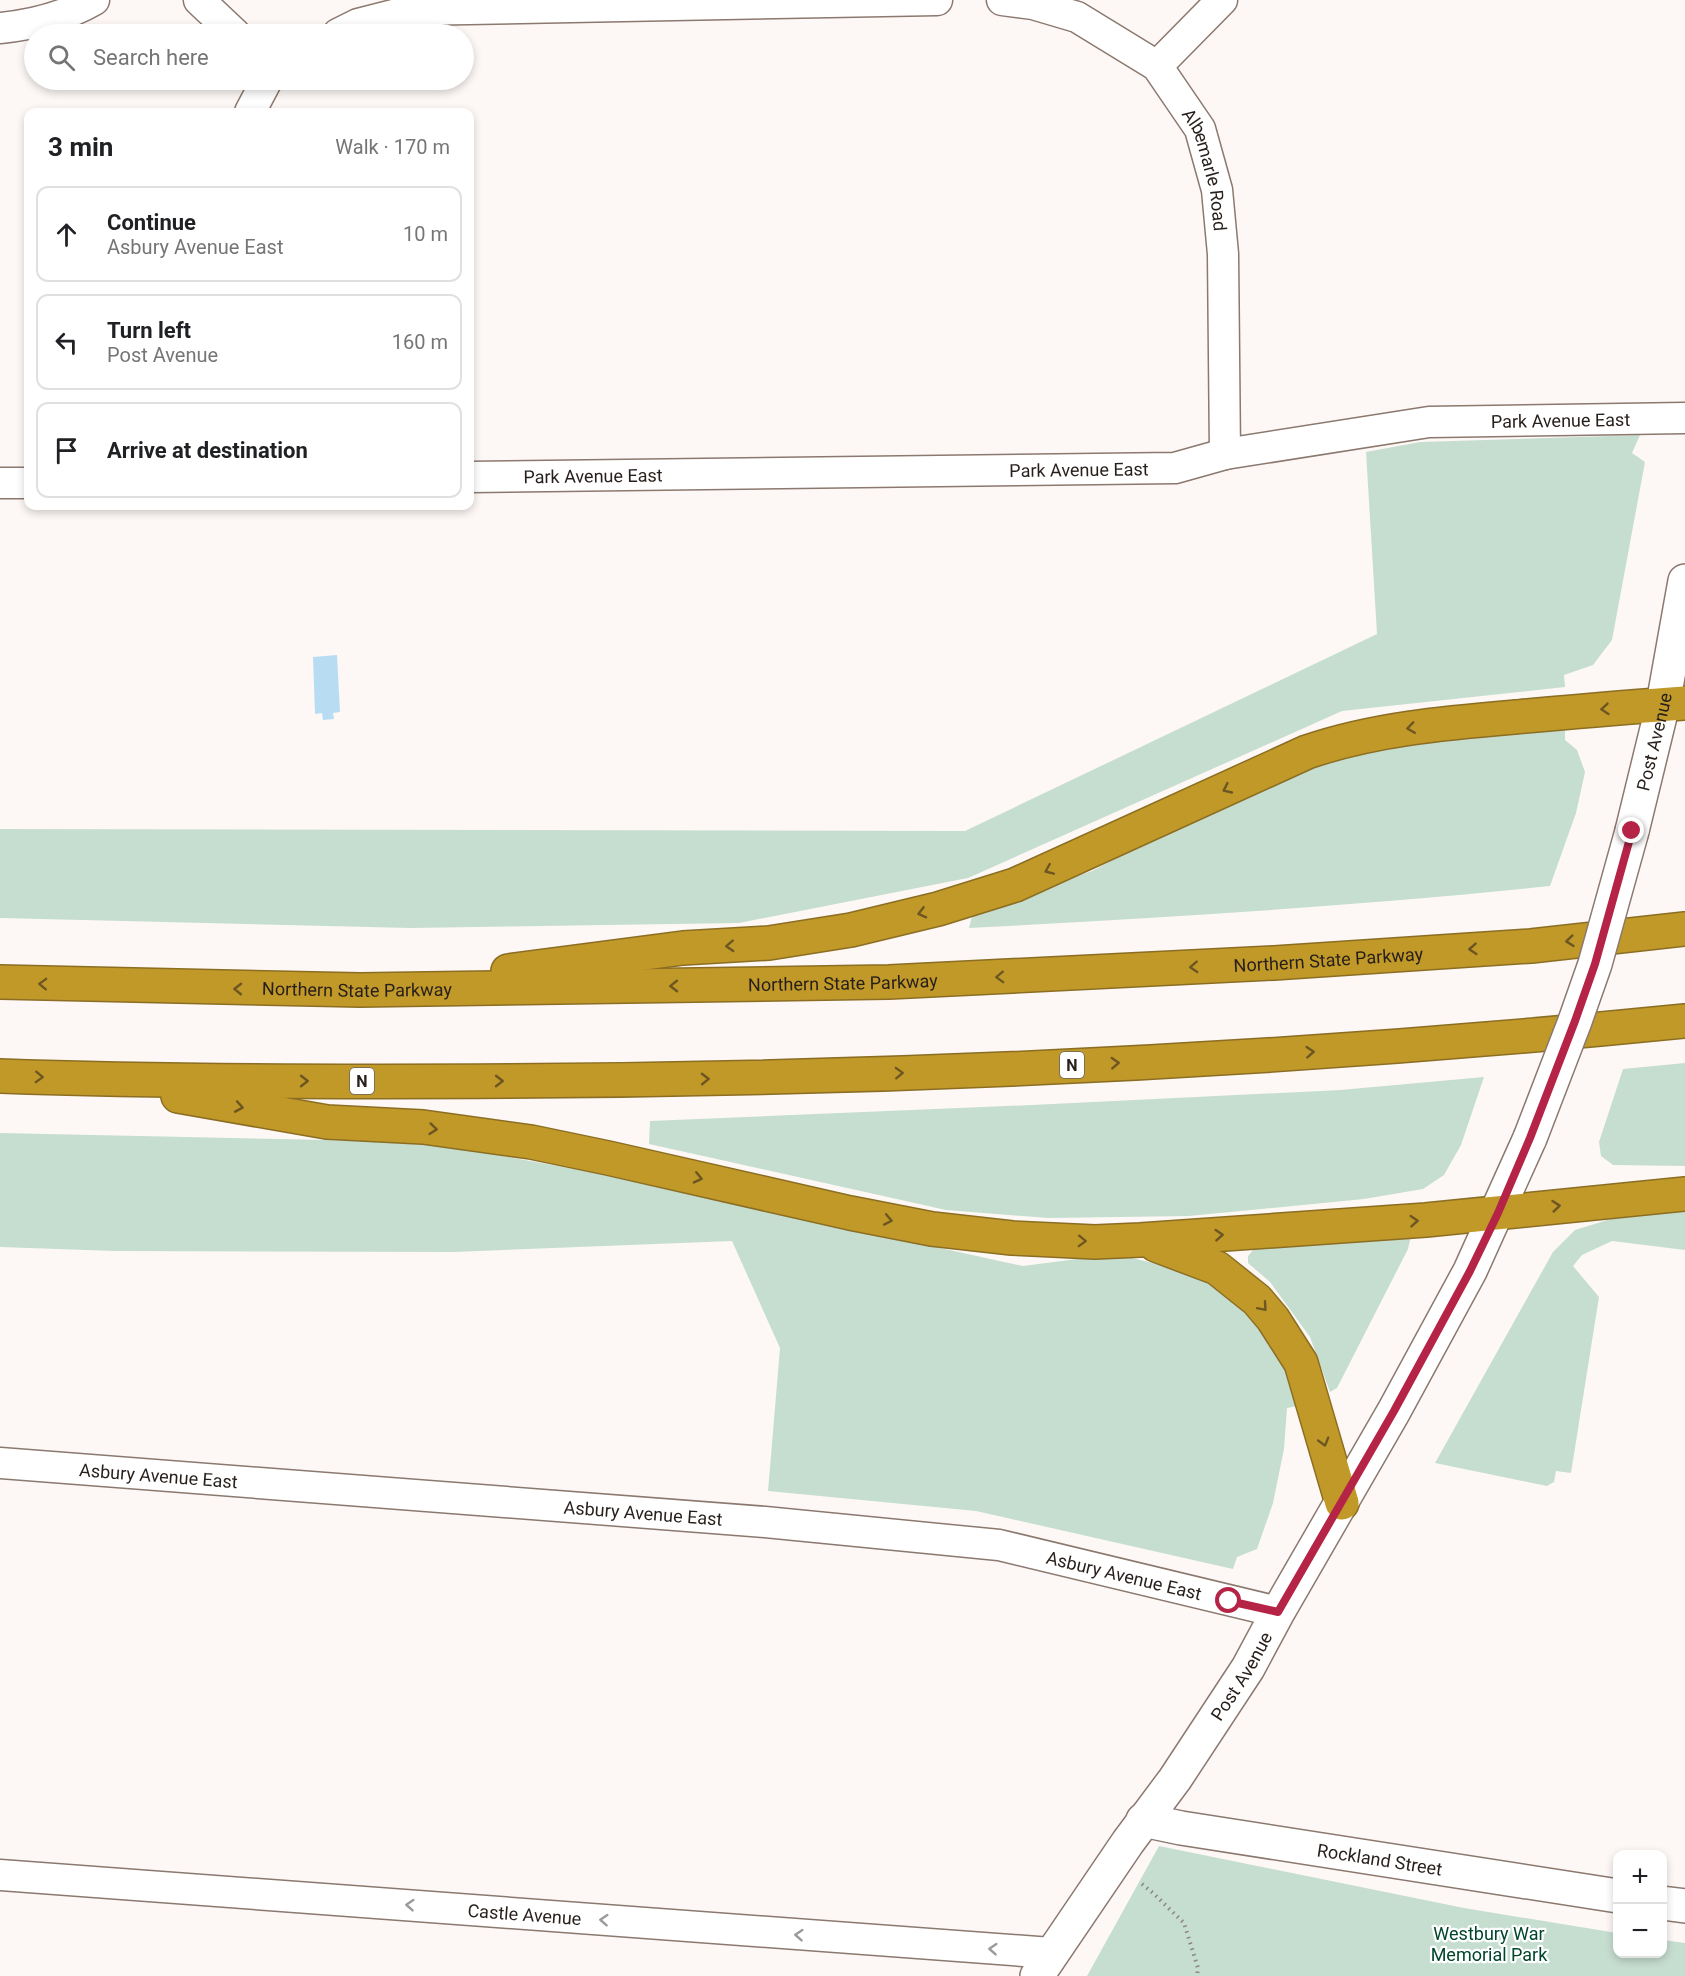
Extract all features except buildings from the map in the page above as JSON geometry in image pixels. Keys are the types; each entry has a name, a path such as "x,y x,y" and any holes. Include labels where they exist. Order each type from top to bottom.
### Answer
{"highway":[{"path":"360,990 683,948 769,943 851,930 938,909 1015,885 1307,752 1339,742 1429,726 1674,704"},
{"name":"Northern State Parkway","path":"0,982 360,990 777,985 1274,963 1531,946 1685,929"},
{"name":"N","path":"0,1076 480,1081 796,1077 1302,1052 1498,1038 1685,1021"},
{"path":"78,1078 327,1122 423,1128 531,1142 850,1213 932,1229 1022,1239 1095,1242 1140,1240 1498,1213 1685,1194"},
{"path":"1140,1240 1167,1247 1217,1268 1257,1300 1274,1319 1301,1363 1341,1503"}],"main road":[{"name":"Post Avenue","path":"1044,1965 1143,1820 1175,1779 1242,1677 1470,1271 1498,1213 1530,1138 1595,964 1632,831 1674,704 1685,581"},
{"name":"Rockland Street","path":"1143,1820 1181,1828 1613,1895"},
{"path":"1667,1904 1685,1906"}],"street":[{"path":"27,24 76,10 94,0"},
{"path":"199,0 224,24"},
{"path":"358,24 413,10 713,2 938,0"},
{"name":"Albemarle Road","path":"1002,0 1033,3 1077,17 1157,66 1200,129 1217,190 1223,254 1224,454"},
{"path":"1157,66 1222,0"},
{"path":"0,28 24,25"},
{"path":"252,108 262,90"},
{"name":"Park Avenue East","path":"474,477 1176,468 1224,454 1429,422 1685,418"},
{"path":"0,483 24,483"},
{"name":"Asbury Avenue East","path":"0,1463 765,1522 999,1545 1278,1612"},
{"name":"Castle Avenue","path":"0,1875 1044,1965"}],"path":[{"path":"1141,1884 1154,1893 1184,1923 1198,1968 1197,1976"}],"green space":[{"path":"1640,435 1632,453 1645,462 1612,640 1593,665 1564,675 1565,687 1342,711 968,878 739,923 410,928 0,918 0,829 965,831 1377,634 1366,452 1420,442"},
{"path":"1565,725 1565,740 1577,750 1585,772 1576,813 1550,886 1260,911 969,928 973,913 1092,871 1200,814 1321,762 1411,737"},
{"path":"1685,1063 1685,1166 1613,1165 1601,1156 1599,1142 1623,1069"},
{"path":"1484,1077 1461,1145 1444,1175 1423,1189 1364,1199 1189,1216 1048,1218 946,1210 649,1144 650,1121 1340,1090"},
{"path":"0,1133 425,1142 602,1174 1023,1266 1115,1254 1187,1271 1238,1298 1272,1339 1291,1380 1298,1406 1287,1408 1284,1449 1273,1503 1257,1549 1237,1557 1233,1569 976,1511 768,1491 780,1348 732,1241 454,1252 115,1251 0,1247"},
{"path":"1685,1208 1685,1250 1612,1241 1582,1255 1573,1266 1599,1297 1571,1473 1556,1471 1554,1482 1547,1486 1435,1463 1553,1252 1575,1230 1640,1210"},
{"path":"1411,1236 1408,1249 1337,1388 1330,1392 1310,1337 1270,1282 1248,1263 1248,1256 1254,1249"},
{"name":"Westbury War Memorial Park","path":"1159,1846 1464,1908 1613,1932 1613,1958 1667,1958 1667,1941 1685,1943 1685,1976 1087,1976"}],"water":[{"path":"337,655 340,712 333,713 334,719 323,720 322,713 315,714 313,657"}],"route":[{"path":"1229,1601 1278,1612 1394,1411 1470,1271 1514,1177 1575,1021 1595,964 1632,831"}]}
